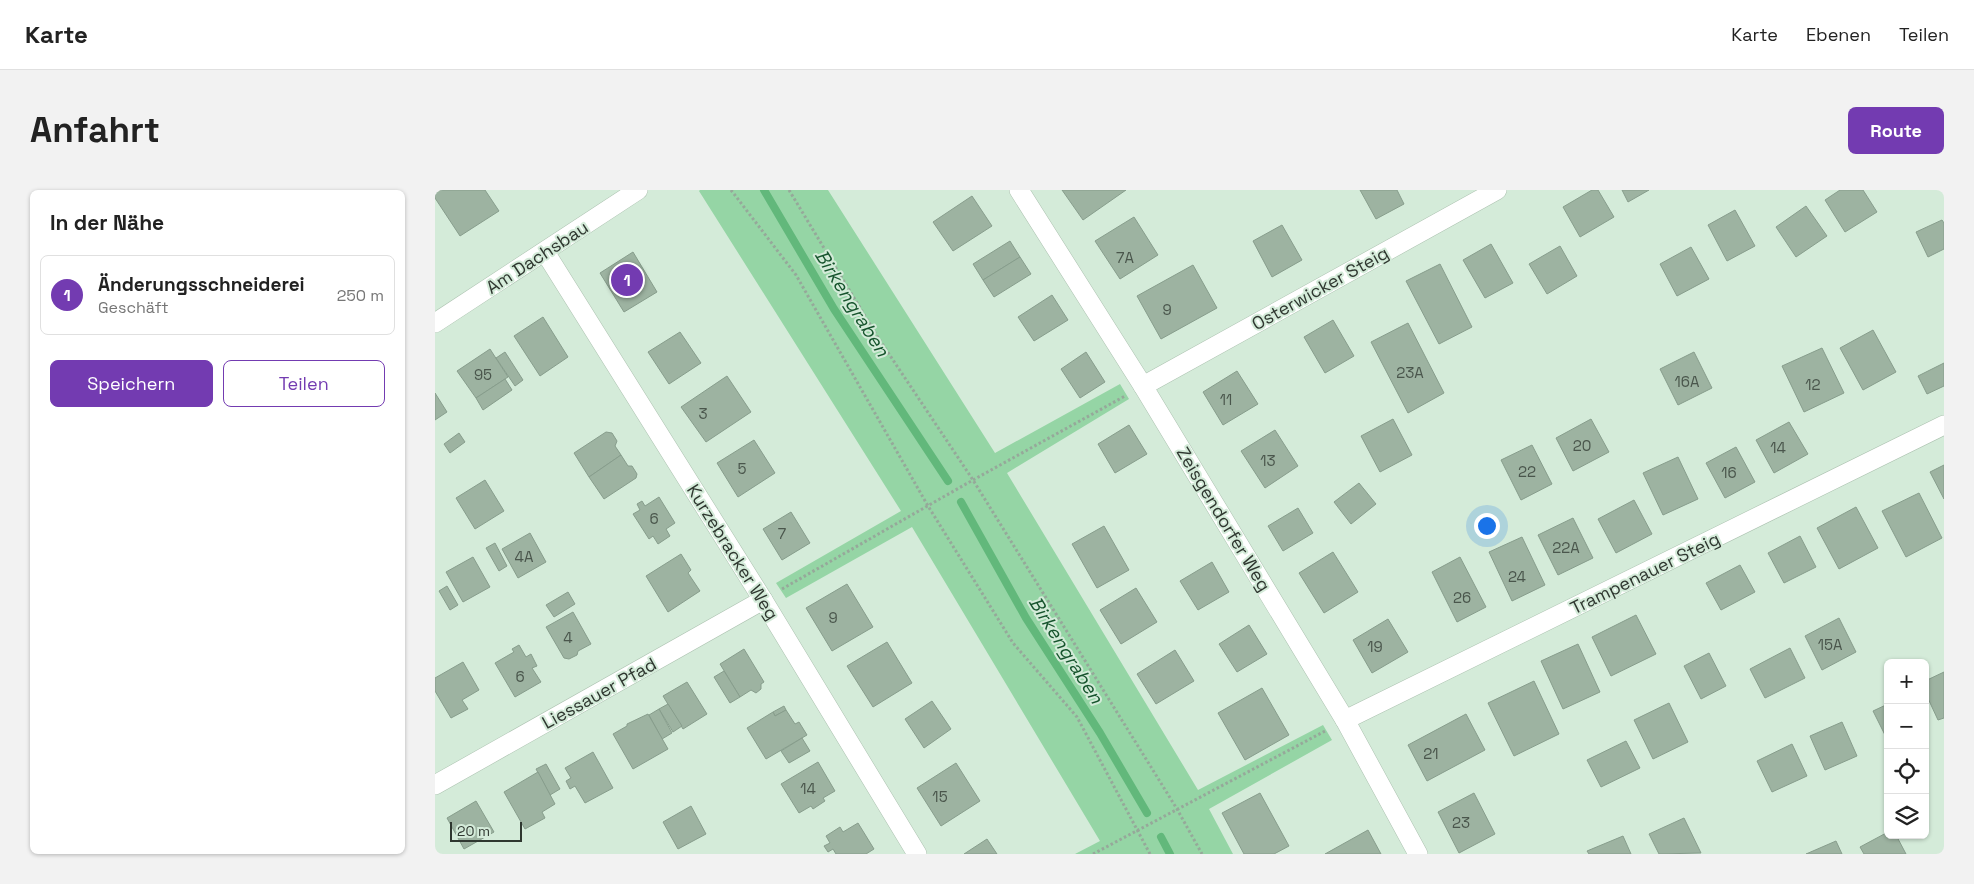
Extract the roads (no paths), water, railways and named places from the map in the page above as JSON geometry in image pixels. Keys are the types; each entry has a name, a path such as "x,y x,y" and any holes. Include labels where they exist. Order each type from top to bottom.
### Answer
{"street":[{"name":"Am Dachsbau","path":"435,323 639,190"},
{"name":"Zeisgendorfer Weg","path":"1019,190 1143,386 1345,720 1418,854"},
{"name":"Osterwicker Steig","path":"1143,386 1497,190"},
{"name":"Kurzebracker Weg","path":"545,252 763,600 917,854"},
{"name":"Trampenauer Steig","path":"1345,720 1944,426"},
{"name":"Liessauer Pfad","path":"435,785 763,600"}],"waterway":[{"name":"Birkengraben","path":"764,190 834,309 948,481"},
{"name":"Birkengraben","path":"961,502 1026,618 1100,733 1147,813"},
{"name":"Birkengraben","path":"1161,837 1170,854"}],"place":[{"name":"Änderungsschneiderei","path":"627,280"}]}
